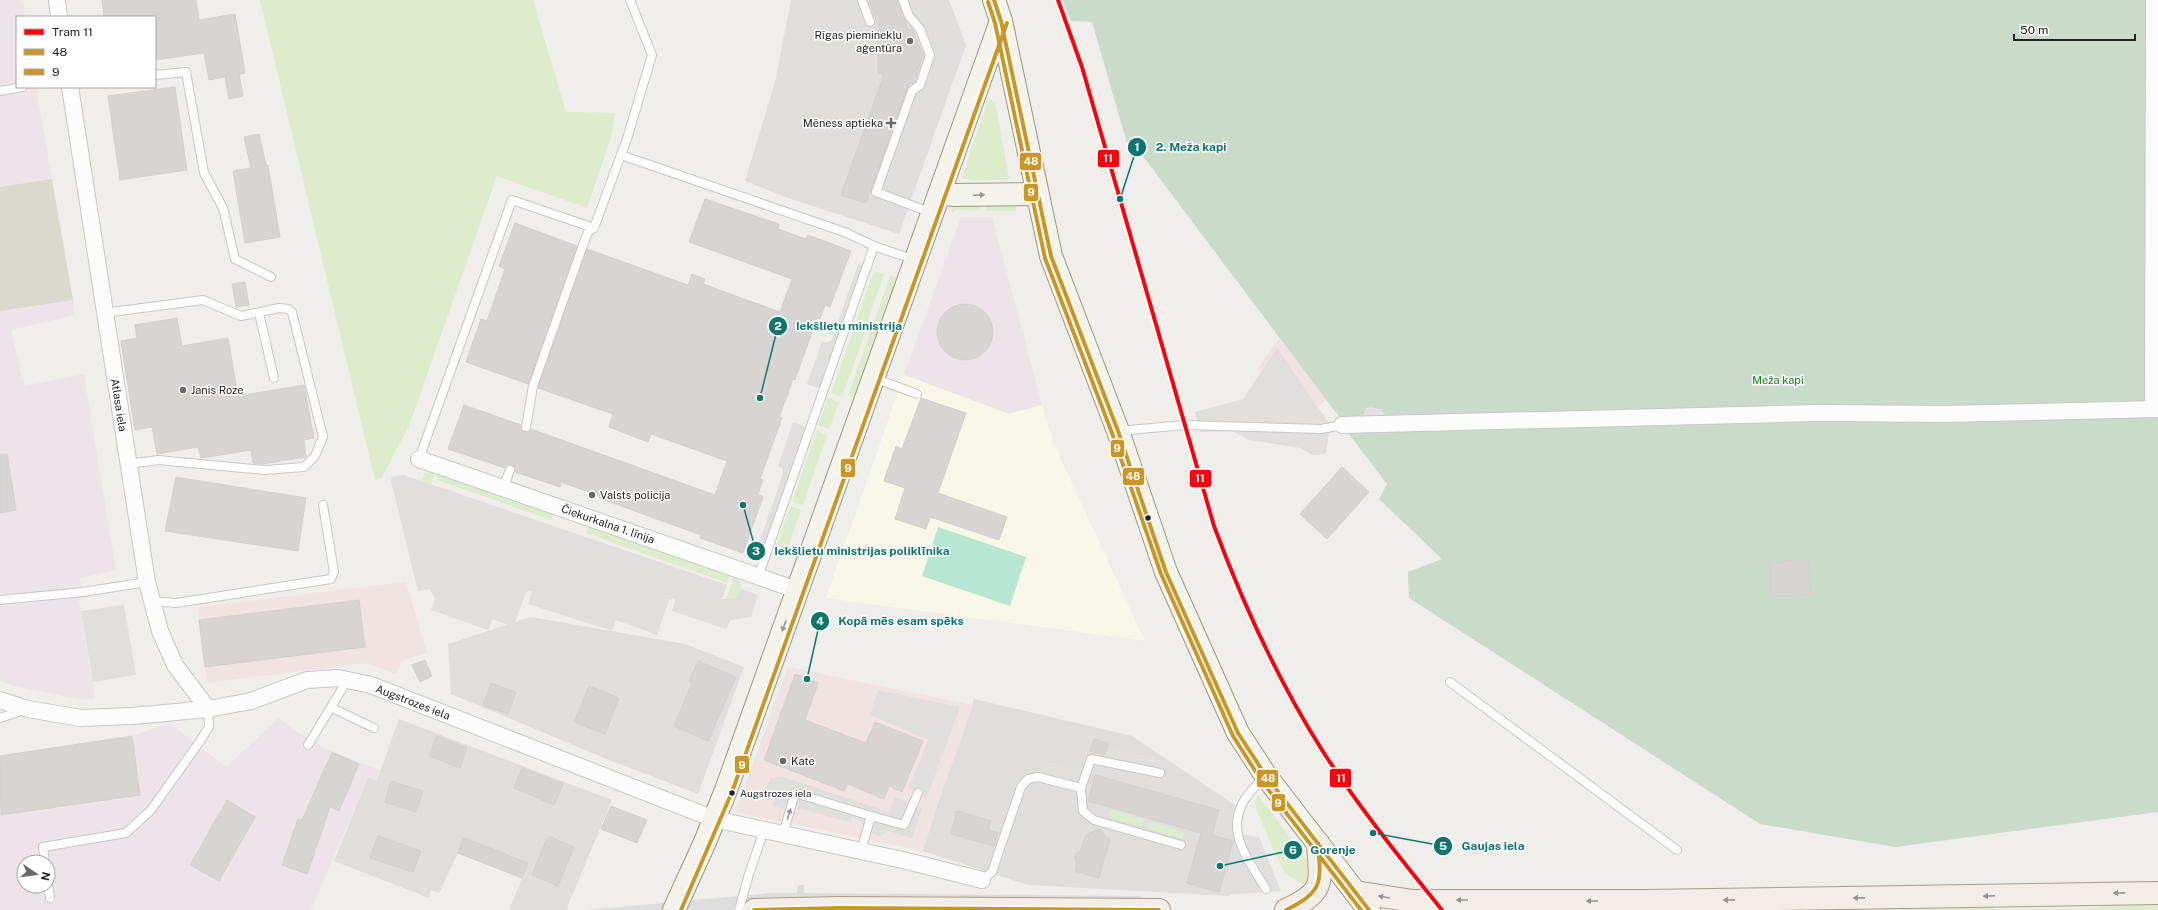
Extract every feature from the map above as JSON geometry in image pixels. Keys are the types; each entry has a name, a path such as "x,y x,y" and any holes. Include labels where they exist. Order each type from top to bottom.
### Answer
{"main road":[{"path":"1286,910 1306,901 1313,894 1320,880 1318,843"},
{"path":"1355,892 1407,906 2158,893"},
{"path":"1619,910 1645,901"},
{"path":"754,910 838,908 1159,910"}],"street":[{"path":"57,0 59,16"},
{"path":"994,0 1001,21 1037,194 1052,256 1118,431 1166,572 1225,707 1238,733 1266,776 1369,910"},
{"path":"1342,425 1819,413 1945,414 2156,409 2154,0"},
{"path":"674,910 714,819 934,213 1001,21"},
{"name":"Atlasa iela","path":"70,88 128,464 152,601 160,631 175,665 208,709"},
{"path":"940,193 952,195 1037,194"},
{"name":"Čiekurkalna 1. līnija","path":"419,459 798,590"},
{"name":"Augstrozes iela","path":"0,700 28,709 81,718 133,716 208,709 251,701 307,680 348,679 371,685 714,819 861,851 982,880"}],"lane":[{"path":"526,427 533,386 583,245 588,232 594,228 627,140 652,55 630,0"},
{"path":"862,0 870,22"},
{"path":"903,0 910,16 920,29 930,55 920,84 912,91 876,192 934,213"},
{"path":"156,76 186,72 204,173 223,208 235,259 272,277"},
{"path":"0,91 16,88"},
{"path":"621,155 847,233 874,246 916,260"},
{"path":"419,459 447,376 512,200 594,228"},
{"path":"758,577 874,246"},
{"path":"104,313 203,300 241,316 280,308 288,309 292,312 323,437 315,456 304,468 266,470 158,460 128,464"},
{"path":"259,312 274,378"},
{"path":"874,378 917,394"},
{"path":"1118,431 1185,425 1322,429 1342,425"},
{"path":"503,488 510,470"},
{"path":"152,601 176,603 330,579 334,572 322,505"},
{"path":"0,600 83,592 148,582"},
{"path":"308,745 332,708 348,679"},
{"path":"1450,682 1677,850"},
{"path":"332,708 374,728"},
{"path":"0,718 8,714 28,709"},
{"path":"44,854 43,847 126,834 151,810 198,744 209,727 208,709"},
{"path":"1160,773 1091,758 1081,788 1082,811 1094,820 1181,845"},
{"path":"1266,776 1245,799 1237,818 1238,842 1266,889"},
{"path":"982,880 992,872 1021,786 1028,779 1038,777 1081,788"},
{"path":"783,834 795,794 904,825 918,793"},
{"path":"861,851 871,816"},
{"path":"739,910 748,874 764,830"},
{"path":"49,894 50,898"}],"shaded area":[{"path":"0,0 22,0 25,16 16,16 16,88 36,88 52,179 0,187"},
{"path":"791,0 949,0 966,45 899,234 788,198 745,181 775,82"},
{"path":"52,179 73,300 0,311 0,187"},
{"path":"961,217 992,217 1042,405 1009,414 904,375"},
{"path":"858,264 864,266 821,389 807,384 822,341 826,343 832,340"},
{"path":"73,300 75,315 11,330 24,386 84,374 116,570 80,578 84,599 79,600 95,698 83,700 14,686 0,681 0,311"},
{"path":"1283,333 1330,397 1316,408 1269,380 1258,368"},
{"path":"1277,348 1330,425 1326,454 1313,455 1300,448 1250,440 1232,431 1200,432 1195,412 1243,399"},
{"path":"904,375 1009,414 1042,405 1054,444 1145,641 826,598"},
{"path":"1371,407 1382,410 1385,415 1385,423 1362,418 1366,408"},
{"path":"793,422 806,427 766,545 759,543 783,474 783,469 778,466"},
{"path":"404,475 727,585 722,599 735,599 742,589 758,595 751,617 731,620 726,629 672,611 675,600 673,599 669,600 657,635 616,620 612,631 528,604 531,591 526,592 515,622 507,625 493,619 488,630 431,610 435,599 430,589 418,591 390,477"},
{"path":"406,582 427,653 404,660 395,674 366,663 207,683 198,607"},
{"path":"124,605 136,675 93,682 81,611"},
{"path":"531,617 685,644 744,667 698,794 609,760 451,694 448,644"},
{"path":"788,667 973,705 936,809 923,851 735,812"},
{"path":"878,690 960,707 927,797 909,788 928,740 870,715"},
{"path":"974,699 1132,736 1244,811 1229,896 1028,885 923,851"},
{"path":"279,718 295,731 332,752 380,770 377,781 368,778 311,910 0,910 0,756 132,736 170,723 226,767"},
{"path":"399,719 612,800 566,910 509,910 522,878 458,853 439,893 431,890 429,898 334,861 368,777 377,780"},
{"path":"1111,747 1169,761 1165,776 1107,762"},
{"path":"1042,760 1083,771 1079,784 1039,774"},
{"path":"783,777 889,812 895,797 922,808 912,838 888,831 880,836 866,832 860,821 852,817 850,822 796,808 794,812 773,806 776,796 765,792 770,778"},
{"path":"1238,834 1259,837 1281,891 1224,895"}],"green space":[{"path":"260,0 533,0 566,112 615,113 612,135 587,208 497,176 409,426 381,479 375,480"},
{"name":"Meža kapi","path":"1063,0 2158,0 2158,812 1895,847 1760,824 1409,598 1408,572 1442,559 1379,499 1387,484 1342,425 1340,418 1136,147 1127,143 1092,22 1071,21"},
{"path":"988,101 995,101 1009,178 1008,180 971,180 962,178"},
{"path":"986,202 1015,205 1017,211 986,211"},
{"path":"979,203 979,211 957,210 952,213 951,210 953,205"},
{"path":"874,271 884,274 867,323 857,319"},
{"path":"891,275 899,278 883,324 874,321"},
{"path":"856,324 867,328 842,397 831,393"},
{"path":"871,330 881,333 857,399 848,396"},
{"path":"828,398 839,402 829,429 818,425"},
{"path":"817,431 827,435 803,505 792,501"},
{"path":"431,471 436,471 428,493 421,482 424,474"},
{"path":"439,472 554,513 551,520 437,480"},
{"path":"790,506 801,510 785,556 774,553"},
{"path":"589,525 730,575 727,583 586,533"},
{"path":"938,527 1026,557 1010,606 922,576"},
{"path":"734,577 741,583 741,593 735,599 726,600"},
{"path":"1258,795 1312,866 1309,887 1290,877 1283,870 1257,812 1255,802"},
{"path":"1110,810 1144,819 1142,827 1108,817"},
{"path":"1151,822 1185,832 1183,839 1149,829"},
{"path":"2158,905 2158,910 1772,910 1993,907 1994,909 2087,909 2107,906"}],"pier":[{"path":"798,885 804,885 804,893 1141,896 1140,910 587,910 771,893 797,893"}],"building":[{"path":"102,0 196,0 199,20 235,14 245,73 239,74 243,96 229,99 225,77 209,80 204,53 156,60 156,16 104,16"},
{"path":"869,0 897,0 908,30 912,29 923,56 913,83 909,84 866,203 841,195 884,75 878,73 878,41 883,39"},
{"path":"175,87 187,170 120,180 108,96"},
{"path":"259,134 266,165 268,165 280,237 245,243 233,171 251,168 244,137"},
{"path":"705,199 779,224 778,229 806,239 808,235 851,251 830,307 825,305 820,319 817,318 795,380 793,379 779,417 782,418 760,479 763,480 758,494 763,497 743,553 700,538 701,535 599,498 600,496 561,482 560,487 515,472 512,465 505,468 448,449 464,405 521,425 521,429 525,432 531,429 715,495 727,461 651,434 648,442 609,427 613,414 538,388 587,249 688,285 692,274 705,279 703,284 780,312 792,279 689,242"},
{"path":"515,223 577,246 528,384 466,362 481,319 487,321 505,269 499,266"},
{"path":"245,282 249,305 236,307 232,284"},
{"path":"959,304 971,304 981,308 989,316 993,326 993,338 989,348 981,356 971,360 959,360 949,356 941,348 937,338 937,326 941,316 949,308"},
{"name":"Janis Roze","path":"177,318 182,346 228,338 238,396 304,385 314,438 304,440 306,457 262,464 253,463 251,450 201,458 198,447 157,454 152,427 135,430 121,341 137,338 135,325"},
{"path":"921,398 966,413 938,493 1007,517 999,540 930,517 926,529 895,519 905,488 884,481 896,446 902,449"},
{"path":"7,454 16,510 0,513 0,455"},
{"path":"1342,467 1369,492 1327,539 1300,514"},
{"path":"176,477 306,498 298,551 165,531"},
{"path":"1783,560 1809,562 1810,595 1771,596 1770,563 1783,563"},
{"path":"359,600 365,647 205,667 199,620"},
{"path":"425,660 432,676 420,682 412,665"},
{"path":"698,661 736,677 708,741 674,726 692,683 689,682"},
{"path":"795,674 818,683 805,720 866,743 875,722 923,741 902,792 889,786 884,799 848,784 844,791 764,760"},
{"path":"491,683 516,692 508,714 483,705"},
{"path":"589,686 619,698 605,734 574,722"},
{"path":"132,736 140,795 1,815 0,756"},
{"path":"437,736 467,748 460,768 429,756"},
{"path":"1094,739 1108,743 1105,755 1090,751"},
{"path":"332,752 359,764 339,811 330,807 307,874 282,865 298,819 302,820"},
{"path":"522,768 563,784 554,805 514,788"},
{"path":"1095,775 1219,810 1212,835 1233,841 1219,892 1187,883 1201,833 1088,801"},
{"path":"391,781 423,791 416,812 385,802"},
{"path":"227,800 255,817 219,881 190,865"},
{"path":"611,806 647,820 637,843 601,829"},
{"path":"957,811 991,821 988,830 998,833 994,846 951,834"},
{"path":"1099,829 1106,837 1110,839 1099,878 1075,871 1077,864 1075,859 1076,853 1081,851 1086,835"},
{"path":"378,836 421,851 413,872 370,858"},
{"path":"548,836 574,847 558,886 532,875"},
{"path":"464,838 528,863 522,878 458,853"}],"tram line":[{"name":"11","path":"1058,0 1082,67 1214,526 1237,584 1262,641 1290,696 1322,750 1365,812 1442,910"}],"transit line":[{"name":"48","path":"994,0 1001,21 1051,256 1118,431 1166,572 1238,733 1266,776 1369,910"},
{"name":"9","path":"988,2 995,23 1045,258 1112,433 1161,574 1233,736 1261,780 1361,910"},
{"name":"9","path":"681,910 732,792 1007,23"},
{"name":"48","path":"1286,910 1314,891 1319,877 1320,868 1318,843"},
{"name":"48","path":"754,910 838,908 1159,910"}],"place":[{"name":"Rīgas pieminekļu aģentūra","path":"910,41"},
{"name":"Mēness aptieka","path":"891,123"},
{"name":"2. Meža kapi","path":"1120,199"},
{"name":"Janis Roze","path":"183,390"},
{"name":"Iekšlietu ministrija","path":"760,398"},
{"name":"Valsts policija","path":"592,495"},
{"name":"Iekšlietu ministrijas poliklīnika","path":"743,505"},
{"name":"Kopā mēs esam spēks","path":"807,679"},
{"name":"Kate","path":"783,761"},
{"name":"Augstrozes iela","path":"732,793"},
{"name":"Gaujas iela","path":"1373,833"},
{"name":"Gorenje","path":"1220,866"}]}
